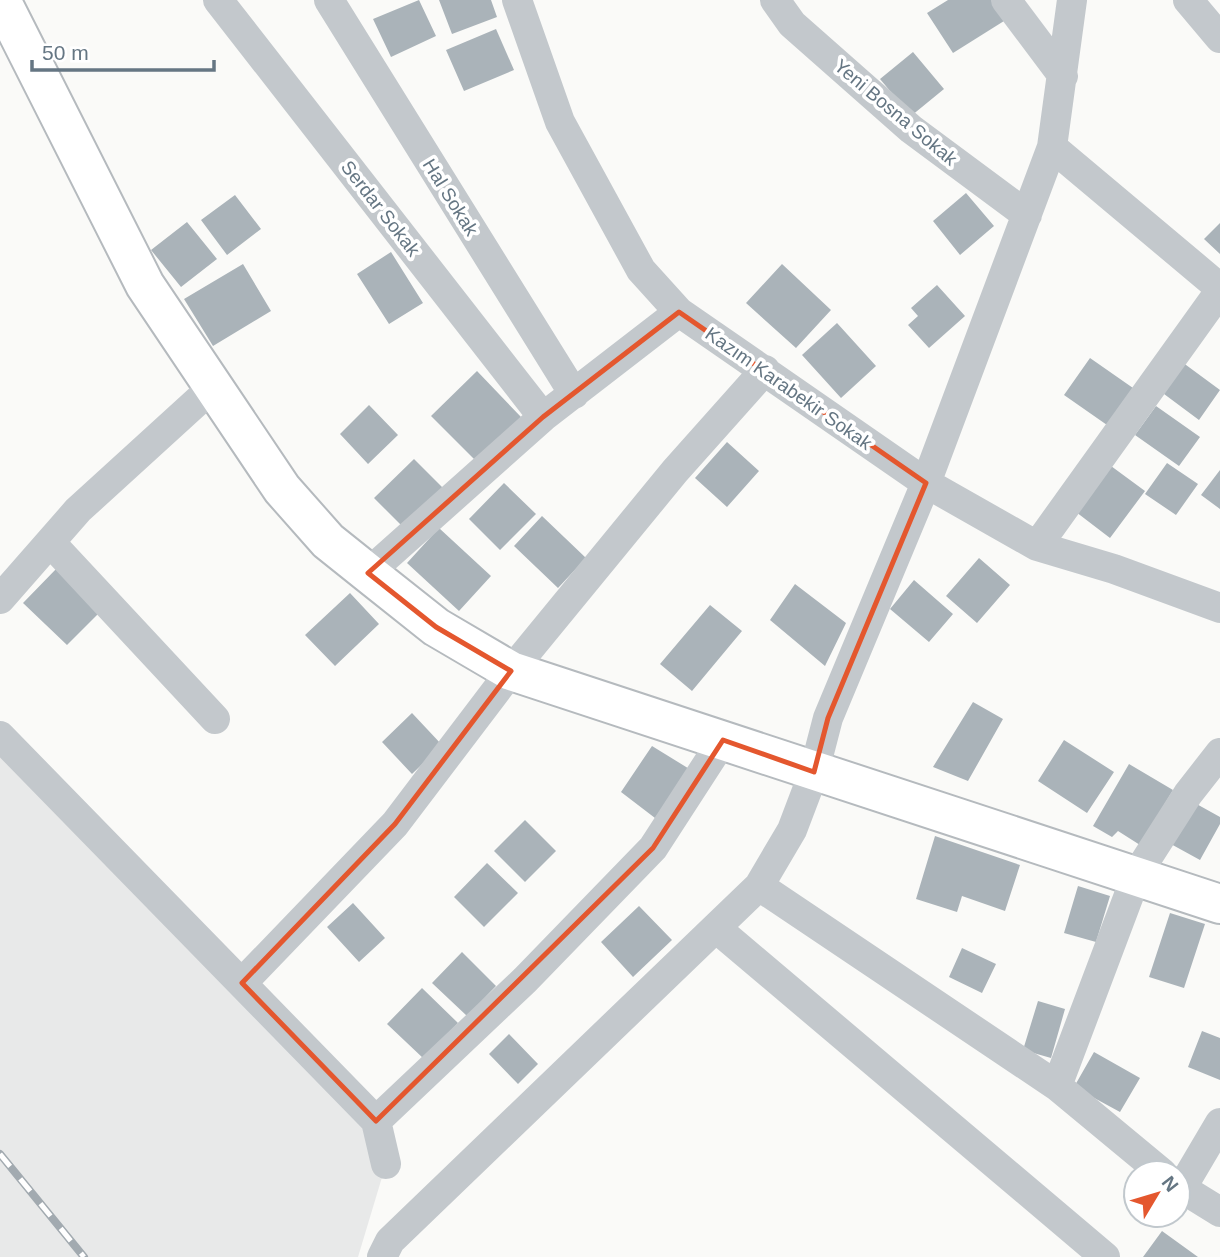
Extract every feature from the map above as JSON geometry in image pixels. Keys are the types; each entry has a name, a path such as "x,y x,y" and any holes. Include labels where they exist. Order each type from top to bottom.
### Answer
{"main road":[{"path":"1,0 145,285 282,489 328,541 436,627 510,671 814,772 1138,874 1220,904"}],"street":[{"name":"Serdar Sokak","path":"218,0 543,417"},
{"name":"Hal Sokak","path":"329,0 574,394"},
{"name":"Kazım Karabekir Sokak","path":"517,0 560,122 641,270 679,312 926,483 1037,546 1114,569 1220,608"},
{"name":"Yeni Bosna Sokak","path":"775,0 792,24 911,129 1027,215"},
{"path":"1006,0 1063,76"},
{"path":"382,1257 390,1241 759,886 792,830 814,772 828,718 926,483 1052,147 1072,0"},
{"path":"1188,0 1220,38"},
{"path":"1037,546 1220,290 1052,147"},
{"path":"368,573 543,417 679,312"},
{"path":"242,983 395,824 510,671 675,471 765,370"},
{"path":"2,593 78,510 213,387"},
{"path":"50,541 215,719"},
{"path":"0,736 376,1121 386,1164"},
{"path":"376,1121 525,981 653,848 723,740"},
{"path":"1057,1086 1138,874 1188,794 1220,753"},
{"path":"759,886 1057,1086 1144,1159"},
{"path":"716,928 1105,1257"},
{"path":"1191,1159 1220,1122"},
{"path":"1192,1195 1220,1212"}],"highlighted area":[{"path":"679,312 926,483 828,718 814,772 723,740 653,848 376,1121 242,983 395,824 511,671 436,627 368,573 543,417"}],"shaded area":[{"path":"0,736 376,1121 386,1164 358,1257 0,1257"}],"building":[{"path":"419,0 436,36 391,57 373,19"},
{"path":"439,0 491,0 497,17 452,34"},
{"path":"948,0 991,0 1004,21 953,53 927,13"},
{"path":"496,29 514,70 464,91 446,50"},
{"path":"913,52 944,89 911,116 880,79"},
{"path":"966,193 994,226 960,255 933,221"},
{"path":"235,195 261,229 227,255 201,220"},
{"path":"187,222 217,259 181,287 151,250"},
{"path":"1220,223 1220,254 1204,239"},
{"path":"391,252 423,303 389,324 357,274"},
{"path":"243,264 271,311 213,346 184,299"},
{"path":"782,264 831,310 796,348 746,303"},
{"path":"937,285 965,316 929,348 908,325 918,316 911,308"},
{"path":"837,323 876,366 841,398 802,355"},
{"path":"1090,358 1133,388 1107,425 1064,395"},
{"path":"1182,362 1220,390 1199,420 1160,391"},
{"path":"477,371 521,417 476,461 431,416"},
{"path":"369,405 398,435 368,464 340,434"},
{"path":"1156,406 1200,437 1179,466 1135,435"},
{"path":"727,442 759,471 727,507 695,478"},
{"path":"414,459 443,488 403,527 374,498"},
{"path":"1167,463 1198,484 1176,515 1145,494"},
{"path":"1111,466 1145,491 1110,538 1076,512"},
{"path":"1220,470 1220,509 1201,495"},
{"path":"504,483 536,514 500,550 469,519"},
{"path":"542,516 586,558 558,588 514,546"},
{"path":"439,528 491,576 459,611 407,563"},
{"path":"979,558 1010,585 977,623 946,596"},
{"path":"57,568 101,611 67,645 23,603"},
{"path":"914,580 953,614 929,642 890,609"},
{"path":"795,584 846,623 825,666 770,620"},
{"path":"350,593 379,624 335,666 305,635"},
{"path":"710,605 742,631 692,691 660,664"},
{"path":"973,702 1003,719 968,781 933,767"},
{"path":"412,713 442,745 412,774 382,742"},
{"path":"1064,740 1114,772 1087,813 1038,781"},
{"path":"652,746 691,770 655,818 621,792"},
{"path":"1129,764 1173,790 1140,845 1118,831 1112,837 1093,826"},
{"path":"1193,802 1220,817 1220,824 1200,860 1169,843"},
{"path":"525,820 556,851 525,882 494,851"},
{"path":"935,836 1020,865 1005,911 962,896 957,912 916,899"},
{"path":"487,863 518,893 484,927 454,897"},
{"path":"1078,886 1110,896 1096,942 1064,933"},
{"path":"353,903 385,938 359,962 327,927"},
{"path":"639,906 672,940 633,977 601,942"},
{"path":"1170,913 1205,924 1184,988 1149,977"},
{"path":"962,948 996,964 982,993 949,977"},
{"path":"462,952 496,986 467,1016 432,983"},
{"path":"422,988 458,1023 424,1059 387,1024"},
{"path":"1038,1001 1065,1009 1051,1058 1023,1050"},
{"path":"1202,1031 1220,1038 1220,1080 1188,1067"},
{"path":"509,1034 538,1064 518,1084 489,1054"},
{"path":"1094,1052 1140,1078 1120,1112 1074,1087"},
{"path":"1162,1231 1198,1257 1143,1257"}],"railway":[{"path":"0,1154 84,1257"}]}
